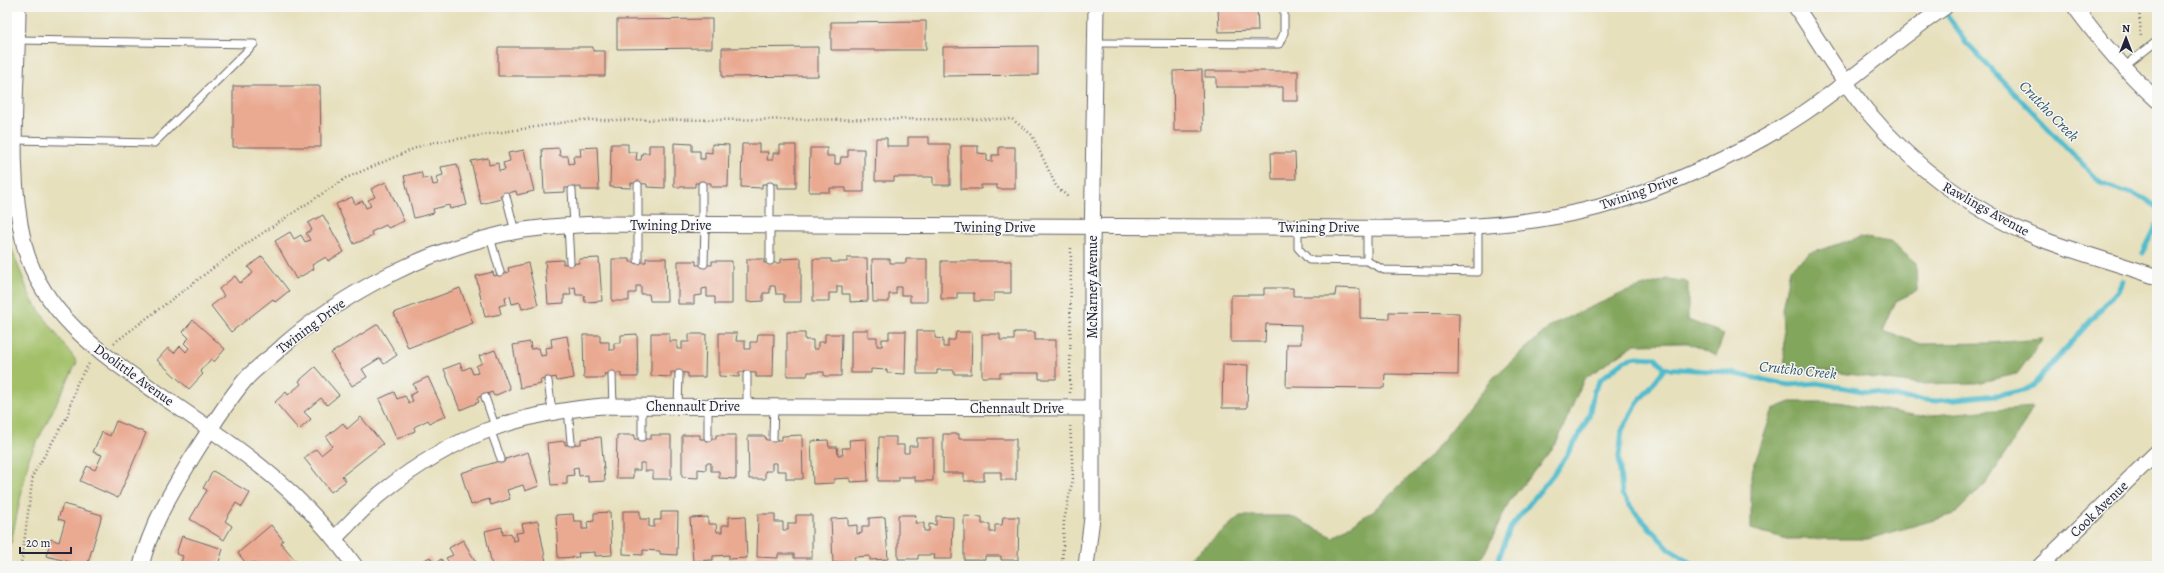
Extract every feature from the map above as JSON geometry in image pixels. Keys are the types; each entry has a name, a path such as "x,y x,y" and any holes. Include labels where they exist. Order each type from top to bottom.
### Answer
{"street":[{"name":"Doolittle Avenue","path":"18,7 14,140 17,207 24,246 38,283 68,322 100,353 210,429 266,471 310,510 335,538 355,566"},
{"name":"McNarney Avenue","path":"1086,566 1092,518 1092,227 1096,7"},
{"name":"Rawlings Avenue","path":"1796,7 1865,109 1899,147 1939,183 1976,206 2039,238 2157,277"},
{"name":"Twining Drive","path":"141,566 162,508 210,429 246,379 296,336 338,304 389,276 439,252 490,237 571,225 1092,227 1298,226 1446,228 1526,222 1600,206 1662,185 1718,162 1801,115 1846,83 1945,7"},
{"path":"2075,7 2100,42 2157,100"},
{"name":"Chennault Drive","path":"335,538 384,490 427,459 468,436 492,427 552,411 613,406 1091,408"},
{"name":"Cook Avenue","path":"2040,566 2157,452"}],"lane":[{"path":"1095,43 1279,44 1284,33 1284,7"},
{"path":"14,140 154,143 254,44 18,40"},
{"path":"2124,67 2157,41"},
{"path":"638,185 638,260"},
{"path":"702,185 704,264"},
{"path":"770,186 770,260"},
{"path":"570,262 572,190"},
{"path":"506,196 516,232"},
{"path":"1298,226 1298,248 1309,260 1366,261 1384,270 1478,272 1478,226"},
{"path":"1366,227 1366,261"},
{"path":"490,237 500,272"},
{"path":"678,406 679,374"},
{"path":"747,375 747,406"},
{"path":"612,376 613,406"},
{"path":"548,381 552,411"},
{"path":"485,397 501,459"},
{"path":"642,406 642,437"},
{"path":"708,406 708,437"},
{"path":"773,438 774,406"},
{"path":"568,409 572,442"}],"path":[{"path":"2139,7 2141,37"},
{"path":"21,566 33,475 67,417 77,383 86,367 100,353 237,250 346,178 425,144 580,120 1012,119 1032,134 1056,186 1068,197"}],"green space":[{"path":"7,237 31,299 77,362 29,458 7,561"},
{"path":"1860,237 1890,242 1916,263 1917,291 1896,301 1883,331 1921,344 1989,343 2043,339 2017,374 1976,383 1915,384 1821,370 1785,370 1782,309 1790,269 1810,253"},
{"path":"1668,279 1688,282 1688,320 1724,334 1716,356 1688,343 1635,344 1584,379 1556,444 1509,502 1487,549 1476,566 1181,566 1240,516 1290,516 1333,537 1374,510 1426,461 1494,377 1553,324 1625,292"},
{"path":"1791,402 1838,402 1919,416 2033,407 1988,481 1955,514 1868,539 1787,539 1751,529 1751,474 1773,409"}],"building":[{"path":"1218,7 1257,7 1258,31 1219,32"},
{"path":"712,19 712,48 617,49 617,20"},
{"path":"926,21 926,50 831,50 831,22"},
{"path":"1038,46 1038,75 943,76 943,47"},
{"path":"498,47 593,47 593,51 605,51 605,76 498,76"},
{"path":"818,47 818,76 722,77 722,48"},
{"path":"1202,70 1203,131 1174,131 1173,71"},
{"path":"1205,71 1298,71 1298,101 1283,101 1283,87 1216,87 1216,77 1205,77"},
{"path":"233,86 320,86 321,147 233,147"},
{"path":"908,137 929,137 929,144 950,144 950,185 933,185 933,177 894,177 894,181 875,181 876,138 887,138 887,146 908,146"},
{"path":"674,143 692,144 692,151 700,151 700,159 705,159 705,152 712,153 712,144 729,145 728,187 711,187 711,183 695,183 695,187 674,187"},
{"path":"611,144 628,144 628,152 637,152 636,160 641,160 642,153 649,153 649,145 665,145 665,188 647,187 647,184 631,183 631,188 610,187"},
{"path":"742,144 759,144 759,152 768,152 767,160 773,160 773,153 780,153 780,145 796,145 796,188 778,188 778,184 762,184 762,188 741,187"},
{"path":"961,146 978,146 978,153 987,154 987,161 992,162 992,155 999,155 999,147 1015,147 1015,189 997,189 997,185 981,185 981,189 961,189"},
{"path":"597,147 599,190 581,190 581,187 565,188 565,192 544,193 542,149 559,148 560,156 568,156 569,164 574,163 573,156 581,156 580,148"},
{"path":"810,148 827,148 827,156 835,156 835,164 840,164 841,157 848,157 848,149 864,149 864,192 846,192 846,188 830,188 830,192 809,192"},
{"path":"524,150 534,191 517,195 516,191 500,195 501,199 481,204 471,161 488,158 489,165 498,163 499,171 505,170 503,163 510,161 508,153"},
{"path":"1271,153 1295,153 1296,179 1272,179"},
{"path":"457,164 467,205 450,209 449,205 433,209 434,213 414,218 404,176 421,172 423,179 431,177 433,185 438,184 436,177 443,175 441,167"},
{"path":"386,182 404,221 388,228 386,225 371,232 373,236 354,244 336,204 352,197 355,204 363,201 366,208 371,206 368,200 375,197 371,189"},
{"path":"323,215 344,252 328,261 326,257 312,265 314,269 296,279 275,241 290,232 294,239 301,235 305,242 310,240 306,233 312,230 308,223"},
{"path":"262,256 289,291 275,302 273,299 231,332 211,306 224,296 219,289 235,276 240,283 253,273 248,267"},
{"path":"599,258 602,301 585,302 584,295 576,295 575,287 570,288 571,295 564,295 564,303 548,304 545,261 563,260 563,264 579,263 579,259"},
{"path":"646,258 666,258 667,301 650,301 649,294 641,294 641,286 636,286 636,293 629,293 629,301 612,301 612,259 630,259 630,262 646,262"},
{"path":"801,258 801,302 784,302 784,294 776,294 775,286 770,286 770,293 763,293 763,301 747,302 747,259 764,259 764,263 781,263 781,259"},
{"path":"847,258 867,258 868,301 850,302 850,294 842,294 842,286 837,286 837,293 829,293 829,301 813,301 813,259 831,259 831,262 847,262"},
{"path":"872,259 890,259 890,263 906,263 906,259 927,259 927,302 910,302 910,295 901,295 901,287 896,287 896,294 889,294 889,302 873,302"},
{"path":"678,261 696,261 696,265 712,265 712,261 732,261 732,304 715,304 715,297 707,297 707,288 702,289 702,295 694,296 694,304 678,304"},
{"path":"941,261 1011,261 1011,293 994,293 994,301 974,301 974,293 957,293 957,299 941,299"},
{"path":"528,263 538,305 522,309 520,302 512,304 510,296 505,297 506,304 499,306 501,314 485,317 476,276 493,272 494,276 509,272 508,268"},
{"path":"460,288 473,323 408,348 394,313"},
{"path":"1264,288 1293,288 1293,296 1335,296 1336,288 1360,289 1360,318 1389,319 1389,312 1459,313 1458,375 1385,374 1384,388 1286,387 1287,344 1301,344 1301,325 1266,324 1265,342 1231,342 1231,295 1264,295"},
{"path":"193,320 225,349 214,362 211,359 200,371 203,374 189,389 157,360 168,348 174,353 180,346 186,352 189,348 184,343 189,338 183,332"},
{"path":"378,324 397,355 384,364 380,358 362,369 367,377 352,386 331,353"},
{"path":"851,330 868,330 868,337 877,337 877,346 882,346 882,339 889,339 889,331 906,331 905,374 887,373 887,370 871,369 871,373 851,373"},
{"path":"917,331 935,331 935,338 943,339 943,347 948,347 948,340 955,340 956,332 972,332 971,374 954,374 954,370 937,370 937,374 917,374"},
{"path":"1014,332 1035,332 1035,340 1056,340 1056,379 1039,379 1039,373 1000,373 1000,377 982,377 982,334 1000,334 1000,340 1014,340"},
{"path":"651,333 669,333 669,341 677,341 677,349 682,349 682,342 689,342 689,334 706,334 705,377 688,377 688,373 671,372 671,377 651,376"},
{"path":"719,333 737,333 736,341 745,341 745,349 750,349 750,342 757,342 758,334 774,334 773,377 756,377 756,373 739,372 739,377 719,376"},
{"path":"787,333 805,333 805,340 813,340 813,349 818,349 818,342 825,342 825,334 842,334 841,376 824,376 824,372 808,372 807,376 787,376"},
{"path":"637,334 638,377 621,377 621,373 604,374 605,378 584,378 583,335 600,335 600,342 609,342 609,350 614,350 614,343 621,343 621,335"},
{"path":"567,336 574,378 557,381 556,377 540,380 541,384 520,388 513,345 530,342 531,349 539,348 541,356 546,355 545,348 552,347 551,339"},
{"path":"495,350 510,389 494,396 492,392 477,398 479,402 460,410 444,369 460,363 463,370 470,367 473,374 478,373 476,366 482,363 479,356"},
{"path":"1223,364 1248,365 1247,408 1222,408"},
{"path":"315,367 339,395 327,405 321,398 304,412 311,419 299,430 275,402 286,392 288,395 301,384 299,381"},
{"path":"428,377 446,416 430,423 428,420 414,427 415,431 397,439 379,399 394,392 397,399 405,396 409,403 413,401 410,395 417,392 413,384"},
{"path":"361,417 383,444 342,476 346,481 331,492 304,458 316,449 321,455 332,446 326,437 343,423 347,429"},
{"path":"116,421 146,433 118,498 80,481 87,466 95,470 102,455 93,452 102,432 110,436"},
{"path":"943,434 959,434 959,439 1016,439 1016,480 1001,480 1001,472 984,472 984,481 964,481 964,473 943,473"},
{"path":"617,435 635,435 634,439 651,439 651,435 671,435 671,479 653,479 653,471 645,471 645,463 640,463 640,470 633,470 633,478 616,478"},
{"path":"682,435 700,435 700,439 716,439 716,435 736,435 736,479 719,478 719,471 711,471 711,463 706,463 706,470 698,469 698,478 682,477"},
{"path":"802,435 803,479 786,479 786,471 777,471 777,463 772,463 772,471 765,471 765,479 749,479 748,436 765,436 766,440 782,440 782,436"},
{"path":"601,437 605,481 588,482 588,475 579,476 578,467 573,468 574,475 567,476 567,484 551,485 547,443 565,441 565,445 581,444 581,439"},
{"path":"879,437 896,437 896,445 904,445 904,453 909,453 909,446 917,446 917,438 933,438 933,481 915,481 915,477 899,477 899,481 878,481"},
{"path":"866,439 868,481 850,482 850,478 834,479 834,483 813,484 811,441 828,440 829,447 837,447 838,455 843,455 842,448 850,448 849,440"},
{"path":"528,452 539,486 525,491 523,485 507,490 510,499 491,505 489,499 471,505 461,473"},
{"path":"213,471 250,493 242,507 236,503 225,521 232,526 224,540 190,519 207,490 203,488"},
{"path":"63,504 102,515 87,566 46,556 51,539 59,542 65,521 58,519"},
{"path":"623,511 640,511 640,519 649,519 649,527 654,527 654,520 661,520 661,512 678,512 677,555 660,554 660,551 643,550 643,555 623,554"},
{"path":"610,512 612,555 595,556 595,552 578,553 579,557 558,558 556,515 573,514 574,521 582,521 582,529 588,529 587,522 594,521 594,513"},
{"path":"758,514 775,514 775,522 783,522 783,530 788,530 788,523 796,523 796,515 812,515 812,558 794,558 794,554 778,554 778,558 757,557"},
{"path":"898,515 916,515 915,523 924,523 924,531 929,531 929,524 936,525 936,516 953,517 952,559 934,559 935,555 918,555 918,559 898,559"},
{"path":"745,516 747,558 729,559 729,555 713,556 713,560 693,561 690,518 708,517 708,524 716,524 717,532 722,532 722,525 729,525 729,517"},
{"path":"964,516 982,517 982,524 990,524 990,532 995,532 995,525 1002,525 1003,517 1019,517 1018,560 1001,560 1001,556 985,556 985,560 964,560"},
{"path":"885,517 888,559 870,560 870,556 854,557 854,561 833,563 831,519 848,518 848,526 857,525 857,534 862,533 862,526 869,526 869,518"},
{"path":"538,521 546,562 529,566 528,562 513,566 492,566 485,531 502,527 503,535 511,533 513,541 518,540 516,533 524,532 522,524"},
{"path":"271,525 283,540 281,543 300,566 257,566 254,562 248,566 238,553"},
{"path":"182,536 223,549 218,565 209,563 208,566 180,566 183,556 176,554"},
{"path":"463,540 478,566 447,566 450,564 446,558 453,555 449,548"},
{"path":"430,557 434,564 441,559 445,566 414,566"}],"waterway":[{"name":"Crutcho Creek","path":"1944,10 1966,43 2102,184 2144,198 2157,207"},
{"name":"Crutcho Creek","path":"2143,253 2157,224"},
{"name":"Crutcho Creek","path":"1665,368 1725,372 1790,385 1817,383 1903,398 1936,401 2006,394 2027,389 2033,385 2118,290 2123,281"},
{"path":"1496,566 1510,528 1556,471 1577,439 1589,416 1594,391 1601,379 1625,360 1637,357 1656,358 1665,368"},
{"name":"Crutcho Creek","path":"1665,368 1637,404 1622,430 1619,456 1622,494 1633,510 1669,549 1696,566"}]}
